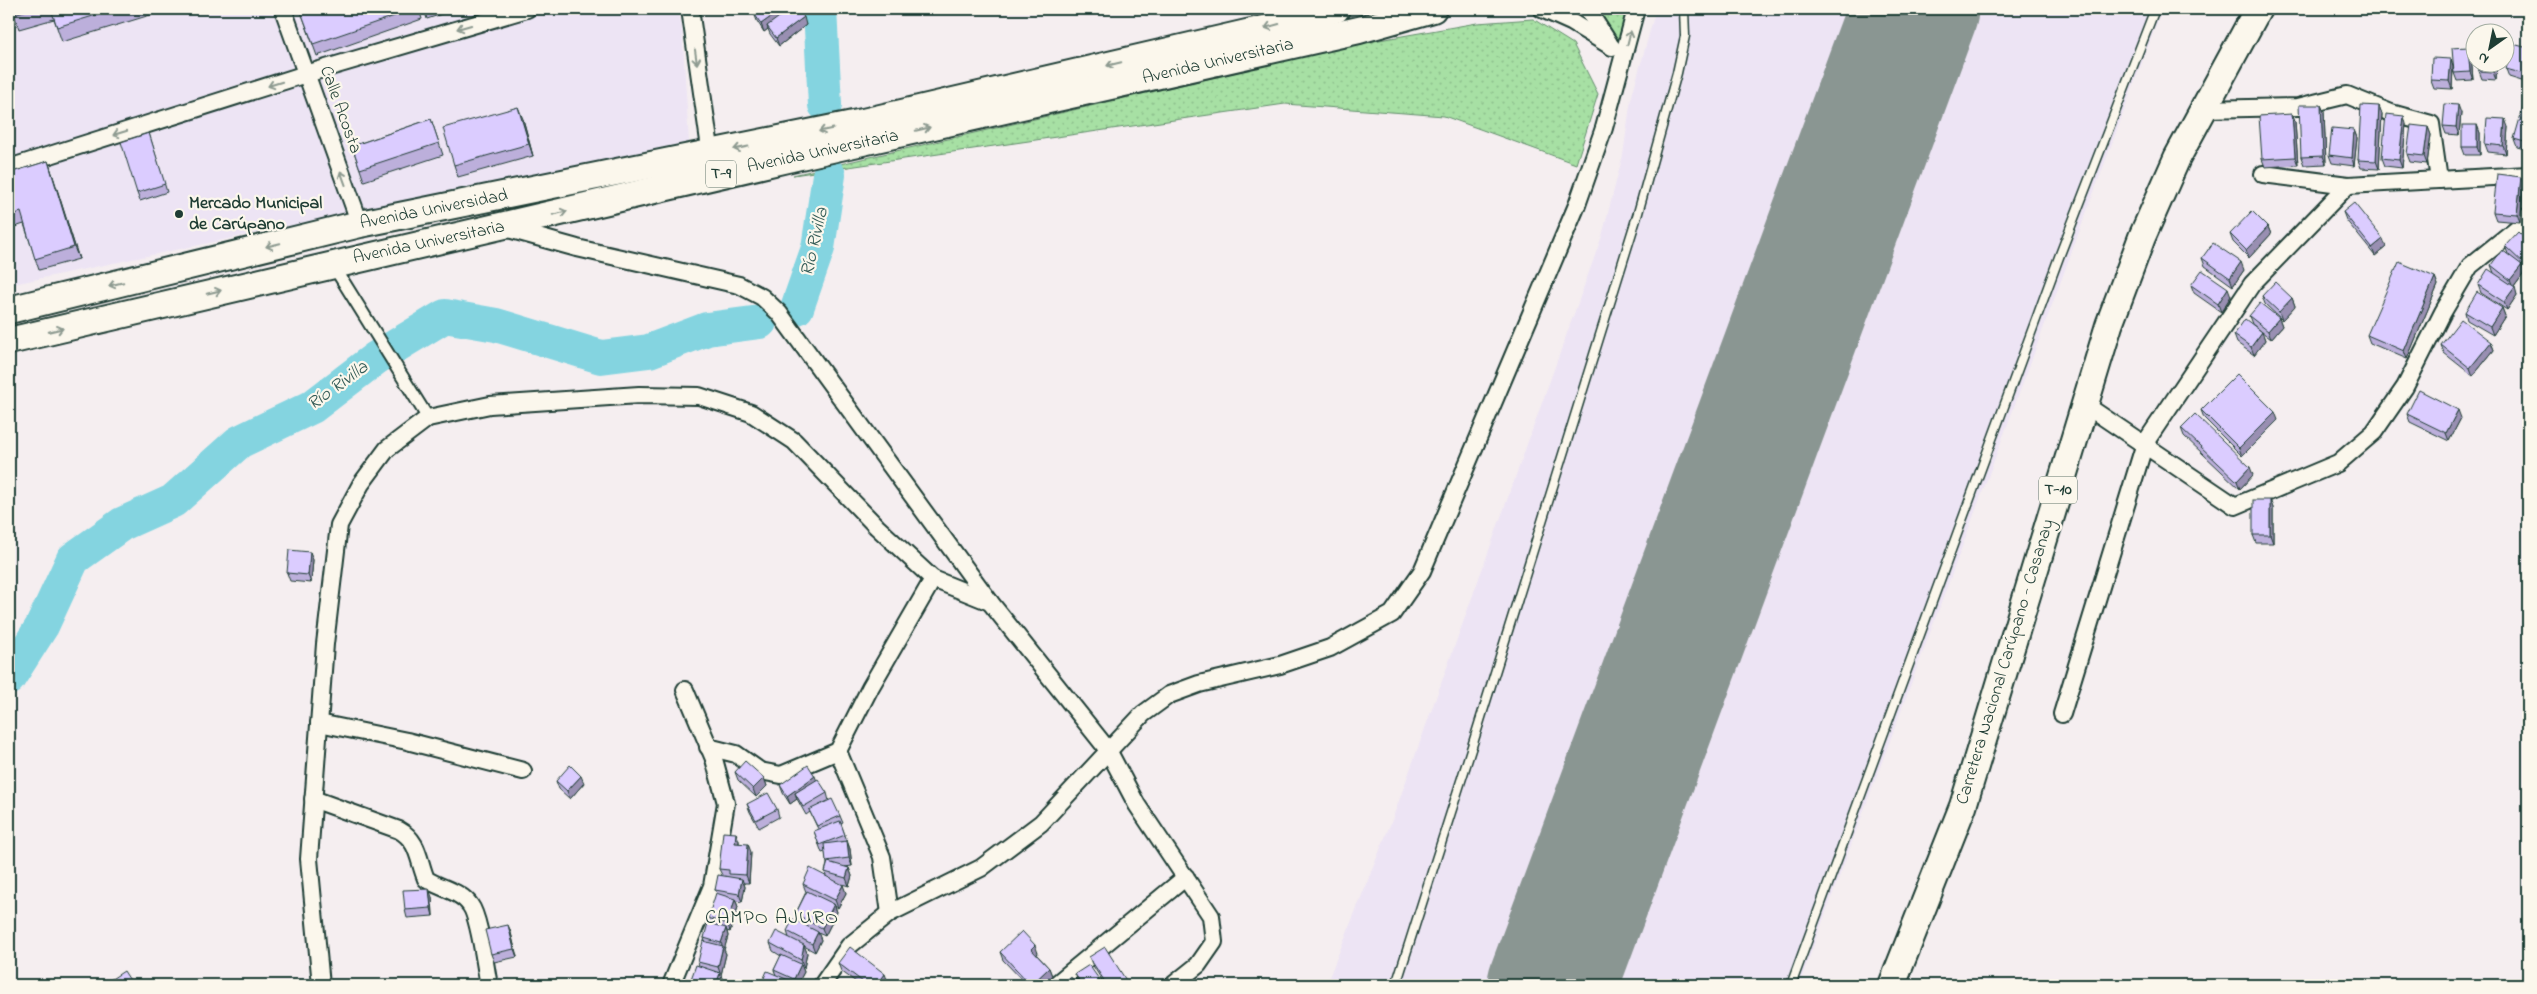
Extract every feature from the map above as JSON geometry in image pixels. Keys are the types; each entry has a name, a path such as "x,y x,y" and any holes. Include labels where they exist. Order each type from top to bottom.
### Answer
{"highway":[{"name":"Avenida Universitaria","path":"863,122 1264,29 1336,9"},
{"name":"Avenida Universitaria","path":"9,341 332,264 501,227 713,165 1359,30 1433,9"},
{"name":"Carretera Nacional Carúpano - Casanay","path":"1892,985 1963,806 2084,404 2109,325 2142,237 2177,158 2202,108 2258,9"},
{"name":"Avenida Universidad","path":"9,310 360,224 713,165 863,122"}],"street":[{"name":"Calle Acosta","path":"283,9 360,224"},
{"path":"9,168 306,74 527,9"},
{"path":"690,9 713,165"},
{"path":"1542,9 1571,22 1612,47"},
{"path":"1587,9 1622,66"},
{"path":"822,985 849,946 890,913 982,868 1041,823 1143,714 1169,696 1199,684 1280,665 1330,648 1392,614 1422,572 1482,435 1577,205 1604,128 1636,9"},
{"path":"2202,108 2298,107 2347,95 2391,113 2431,124 2439,180"},
{"path":"2263,174 2348,185 2528,176"},
{"path":"2062,714 2144,443 2252,284 2348,185"},
{"path":"2084,404 2235,506 2338,463 2374,432 2405,387 2443,312 2470,266 2521,225 2528,216"},
{"path":"501,227 577,248 739,286 762,297 779,313 990,602 1108,750 1137,805 1211,916 1214,942 1198,965 1173,985"},
{"path":"332,264 428,418"},
{"path":"321,985 309,859 325,644 339,525 361,484 387,449 428,418 490,405 638,395 698,396 751,413 794,442 876,527 933,579 990,602"},
{"path":"708,747 736,754 760,771 781,775 838,751 870,688 933,579"},
{"path":"671,985 712,886 723,831 726,803 722,784 685,690"},
{"path":"319,723 407,741 524,770"},
{"path":"838,751 882,857 890,913"},
{"path":"313,799 399,830 409,836 416,846 426,879 458,894 470,904 475,917 489,985"},
{"path":"1055,985 1186,878"}],"lane":[{"path":"1396,985 1638,213 1678,73 1685,36 1684,9"},
{"path":"1791,985 2056,267 2155,9"}],"shaded area":[{"name":"Mercado Municipal de Carúpano","path":"9,9 678,9 682,28 689,142 9,285"},
{"path":"1656,9 2162,9 1799,985 1326,985 1392,820 1602,236 1623,155 1631,99"}],"green space":[{"path":"1542,9 1636,9 1622,67 1612,47"},
{"path":"1533,19 1573,44 1598,94 1576,164 1444,116 1285,104 793,175 1362,43 1477,23"}],"building":[{"path":"12,9 31,9 14,14"},
{"path":"51,9 116,9 57,27"},
{"path":"300,9 415,9 313,44"},
{"path":"760,9 782,9 761,24 754,13"},
{"path":"790,9 797,9 804,17 776,38 767,26"},
{"path":"2514,44 2528,48 2528,75 2514,71"},
{"path":"2464,47 2464,72 2470,72 2454,73 2452,48"},
{"path":"2432,58 2451,59 2449,81 2431,80"},
{"path":"2445,104 2458,105 2456,127 2443,126"},
{"path":"2524,104 2528,105 2528,143 2514,139"},
{"path":"2299,105 2321,105 2323,156 2301,157"},
{"path":"2361,105 2379,106 2376,161 2358,160"},
{"path":"518,107 529,144 454,165 443,128"},
{"path":"2292,114 2295,157 2262,159 2259,116"},
{"path":"2386,114 2404,116 2399,160 2382,158"},
{"path":"2487,118 2505,119 2503,146 2485,144"},
{"path":"431,119 439,143 360,169 352,146"},
{"path":"2411,125 2428,127 2424,156 2407,154"},
{"path":"2462,125 2477,125 2477,147 2462,147"},
{"path":"2332,128 2354,130 2352,158 2329,155"},
{"path":"149,133 165,184 137,193 121,142"},
{"path":"48,161 74,247 35,259 21,212 9,216 9,173"},
{"path":"2497,174 2521,177 2517,214 2493,212"},
{"path":"2354,203 2383,239 2372,248 2343,212"},
{"path":"2252,211 2268,227 2246,250 2230,234"},
{"path":"2528,223 2528,234 2523,229"},
{"path":"2518,232 2528,242 2528,268 2505,246"},
{"path":"2213,243 2241,262 2230,278 2202,258"},
{"path":"2502,250 2522,265 2510,280 2491,265"},
{"path":"2399,262 2435,277 2404,351 2367,335"},
{"path":"2488,269 2515,287 2504,302 2478,285"},
{"path":"2202,270 2228,288 2218,304 2191,285"},
{"path":"2275,282 2292,298 2279,312 2262,296"},
{"path":"2477,292 2502,308 2490,327 2465,312"},
{"path":"2260,303 2279,318 2268,331 2249,316"},
{"path":"2245,319 2262,332 2251,347 2234,335"},
{"path":"2461,319 2491,342 2470,368 2441,345"},
{"path":"2237,374 2275,412 2239,448 2201,410"},
{"path":"2419,390 2458,410 2446,433 2407,414"},
{"path":"2195,414 2250,467 2237,481 2181,428"},
{"path":"2253,500 2270,500 2270,535 2253,535"},
{"path":"289,550 310,552 308,575 287,573"},
{"path":"745,761 764,778 753,789 735,772"},
{"path":"570,765 581,776 567,791 556,781"},
{"path":"808,765 815,776 787,796 780,785"},
{"path":"818,779 827,793 803,807 795,793"},
{"path":"768,793 777,809 756,820 747,804"},
{"path":"832,799 840,816 817,826 809,810"},
{"path":"840,821 845,835 819,845 814,831"},
{"path":"723,832 736,833 735,843 748,844 746,875 729,874 729,870 719,869"},
{"path":"847,841 849,858 826,861 824,844"},
{"path":"828,862 849,868 846,878 825,872"},
{"path":"810,868 843,885 835,900 803,884"},
{"path":"718,875 742,879 739,894 715,890"},
{"path":"429,889 431,908 405,910 403,890"},
{"path":"807,891 834,904 822,928 795,915"},
{"path":"716,893 735,899 728,924 708,918"},
{"path":"793,919 818,932 812,944 787,931"},
{"path":"708,923 726,928 721,943 704,938"},
{"path":"508,925 514,949 491,954 485,930"},
{"path":"776,931 804,945 801,960 770,943"},
{"path":"1022,931 1035,945 1031,949 1049,968 1031,985 1000,952"},
{"path":"703,941 723,946 718,967 698,962"},
{"path":"850,947 885,974 877,985 867,985 838,963"},
{"path":"1105,947 1129,985 1107,985 1089,957"},
{"path":"781,955 801,964 794,979 774,970"},
{"path":"696,965 720,973 716,985 700,985 690,982"},
{"path":"1089,965 1103,985 1082,985 1075,974"},
{"path":"124,971 133,985 104,985 104,984"},
{"path":"767,971 791,981 789,985 761,985"},
{"path":"1071,977 1076,985 1059,985"}],"waterway":[{"name":"Río Rivilla","path":"820,9 825,105"},
{"name":"Río Rivilla","path":"797,308 818,248 829,175"},
{"name":"Río Rivilla","path":"9,678 42,626 73,559 122,524 173,501 239,442 312,407 376,358 445,316 496,325 601,357 649,351 707,329 760,322"}],"runway":[{"path":"1552,985 1914,9"}],"place":[{"name":"Mercado Municipal de Carúpano","path":"179,214"}],"district":[{"name":"CAMPO AJURO","path":"772,918"}]}
